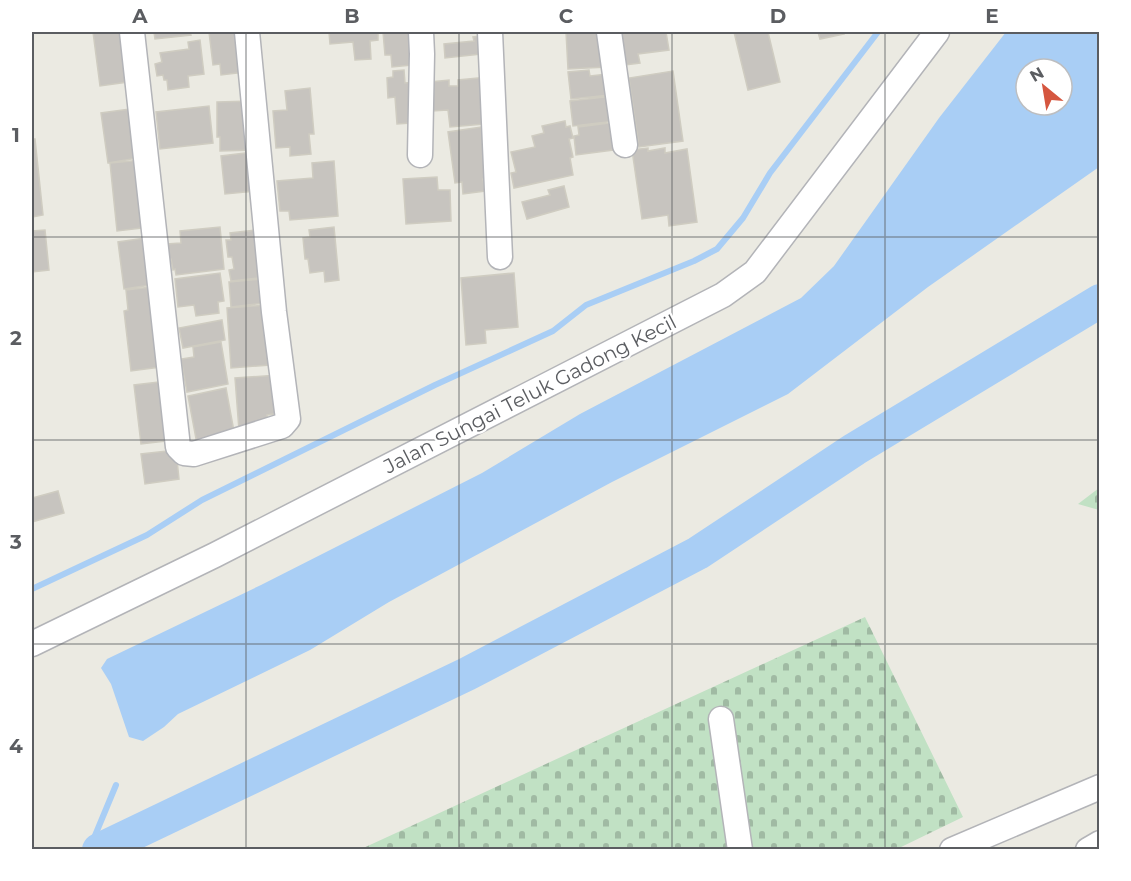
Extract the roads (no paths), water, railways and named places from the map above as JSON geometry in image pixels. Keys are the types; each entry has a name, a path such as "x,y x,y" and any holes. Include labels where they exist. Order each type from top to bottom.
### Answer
{"street":[{"path":"132,32 178,447 184,453 194,454 282,426 288,419 273,300 247,32"},
{"path":"420,155 421,32"},
{"path":"490,32 500,257"},
{"path":"609,32 625,145"},
{"name":"Jalan Sungai Teluk Gadong Kecil","path":"32,644 215,555 723,295 755,272 937,32"},
{"path":"721,719 740,849"},
{"path":"952,849 1100,787"},
{"path":"1088,849 1100,843"}],"water":[{"path":"1006,32 1099,32 1099,167 928,287 788,394 612,482 389,602 310,650 178,714 143,741 129,737 111,684 101,668 107,659 261,585 482,473 580,414 801,298 834,266 939,118"}],"waterway":[{"path":"32,589 147,535 202,500 435,385 553,331 586,305 694,261 717,249 743,218 770,173 878,32"},
{"path":"99,850 467,674 698,553 855,449 1100,301"},
{"path":"89,850 116,785"}]}
